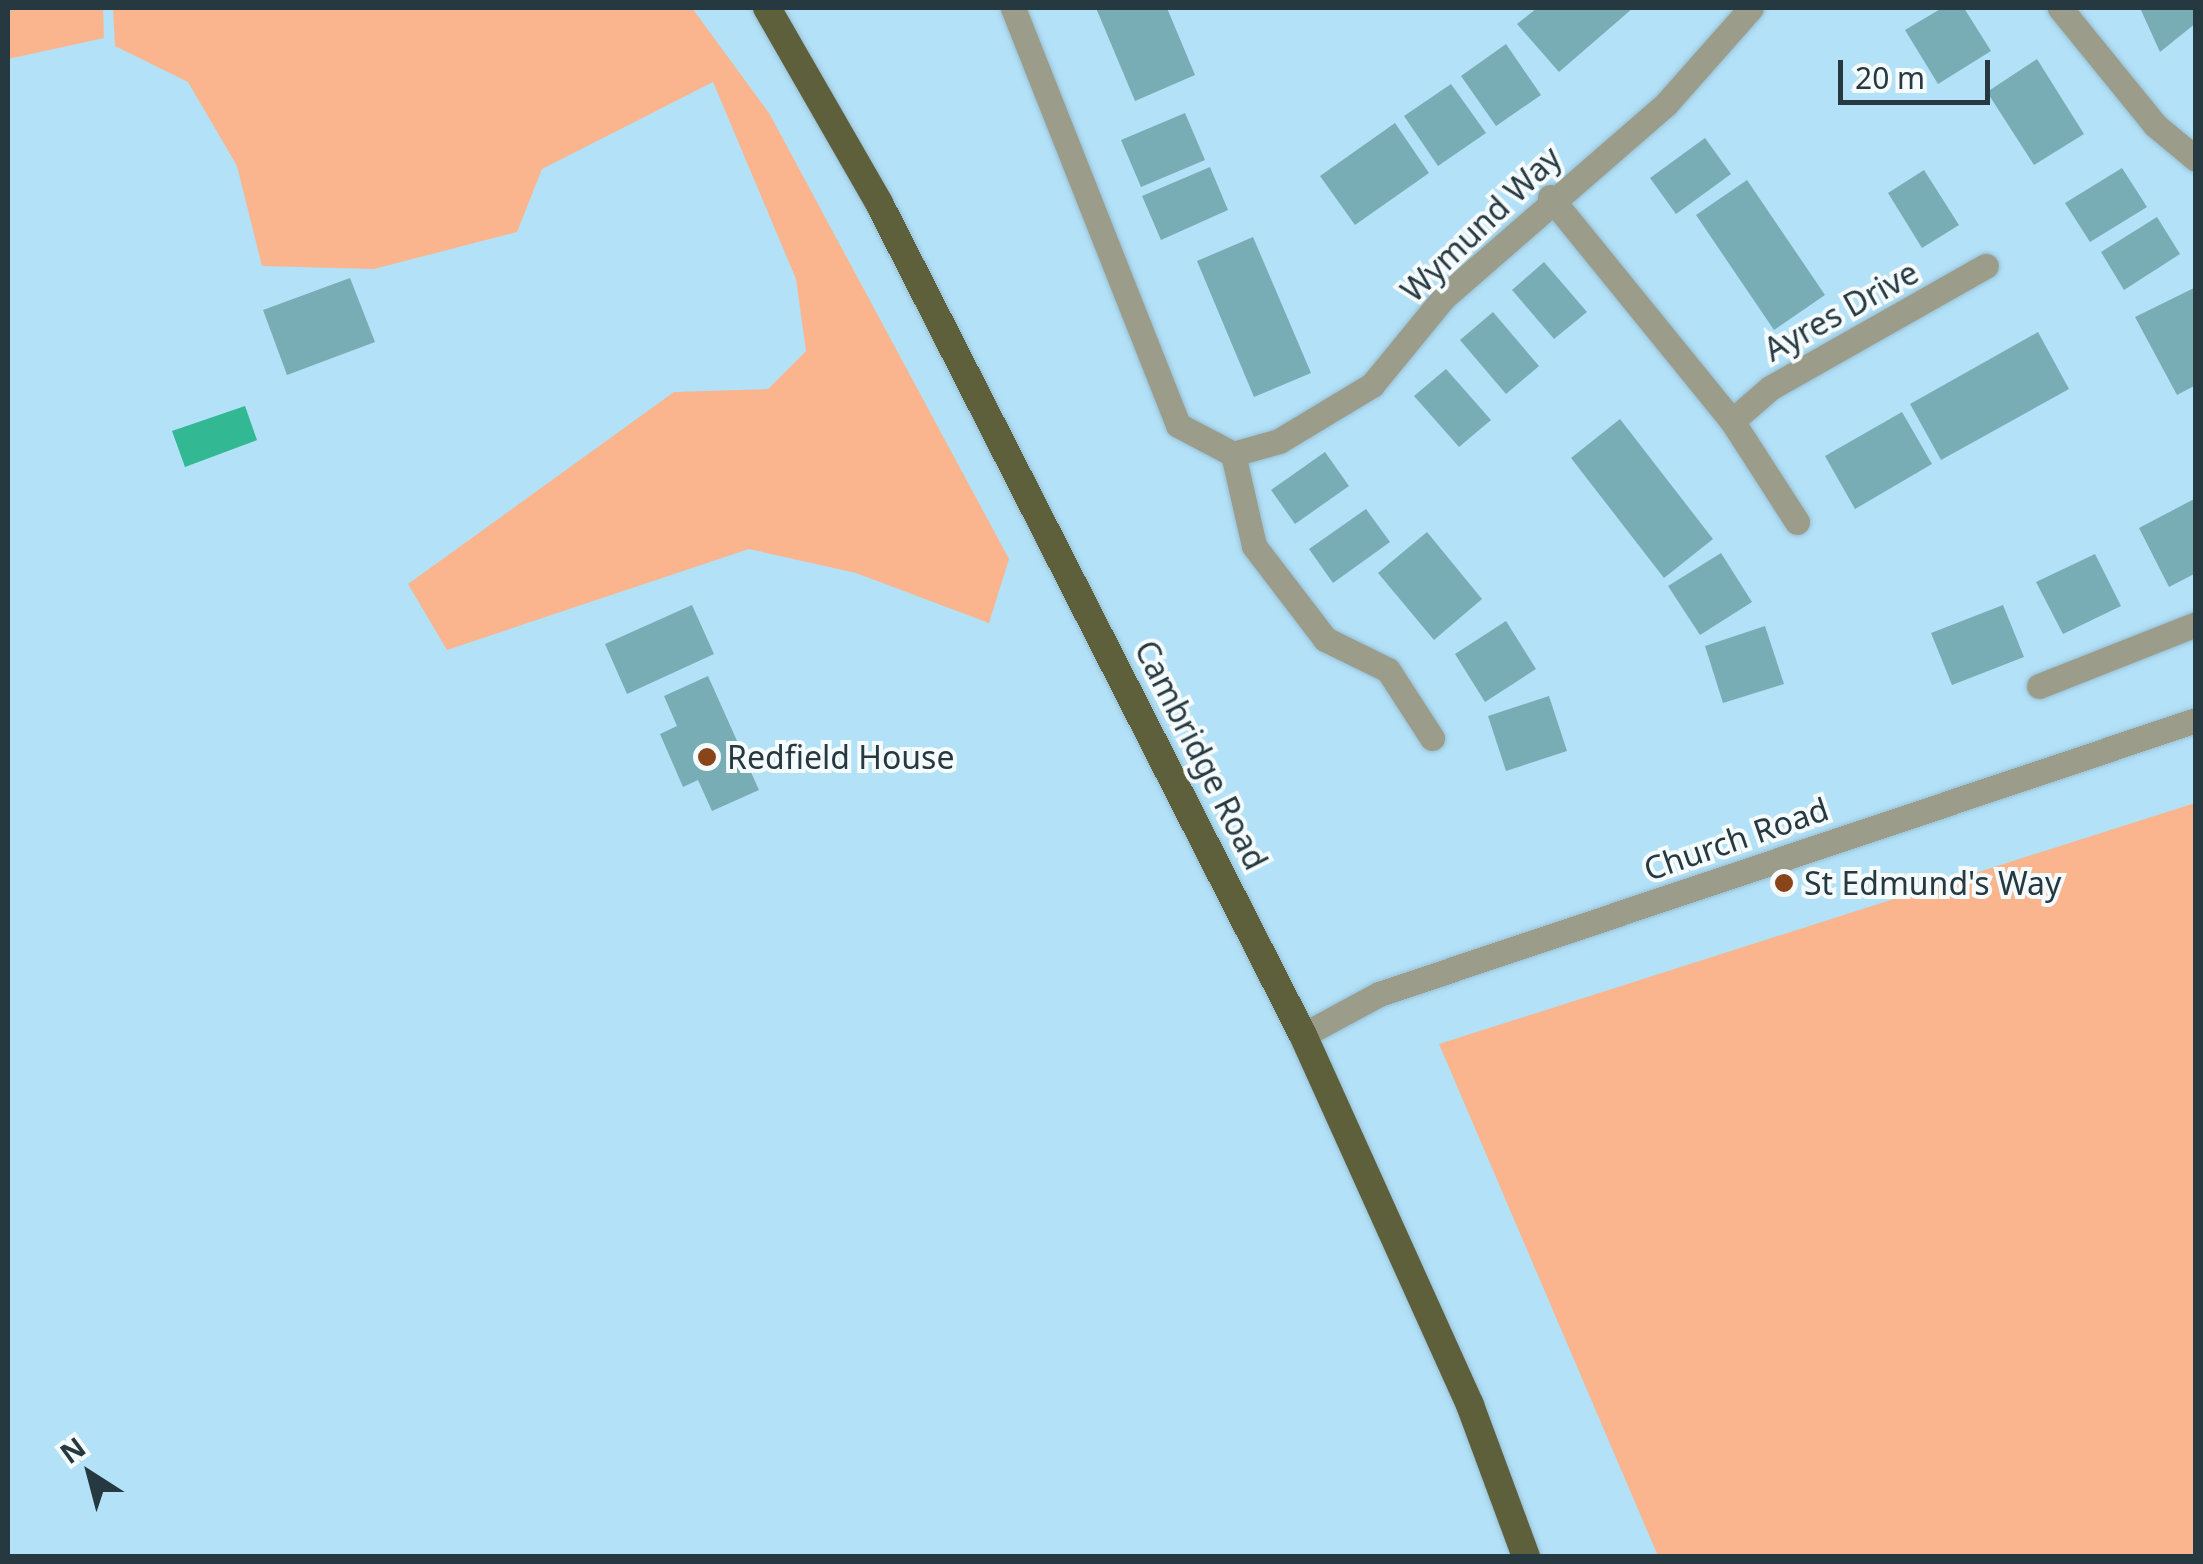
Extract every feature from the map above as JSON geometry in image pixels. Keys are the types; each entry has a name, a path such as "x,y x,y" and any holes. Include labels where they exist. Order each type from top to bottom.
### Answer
{"highway":[{"name":"Cambridge Road","path":"768,8 879,203 1303,1035 1470,1404 1526,1556"}],"street":[{"path":"1013,8 1178,425 1233,454 1254,546 1325,639 1388,670 1432,738"},
{"name":"Wymund Way","path":"1233,454 1278,441 1372,385 1444,296 1550,198 1666,104 1751,8"},
{"path":"2060,8 2155,125 2196,159"},
{"path":"1550,198 1732,421 1797,522"},
{"name":"Ayres Drive","path":"1732,421 1770,388 1986,266"},
{"path":"2039,686 2196,624"},
{"name":"Church Road","path":"1303,1035 1379,994 2196,720"}],"shaded area":[{"path":"8,8 103,8 104,38 8,59"},
{"path":"113,8 692,8 769,113 1009,559 989,623 856,573 749,549 447,650 408,584 674,392 768,389 806,351 796,279 713,82 542,169 517,232 374,269 262,266 237,166 188,82 115,46"},
{"path":"245,406 257,440 185,467 172,431"},
{"path":"2195,803 2195,1556 1658,1556 1439,1044"}],"building":[{"path":"1096,8 1167,8 1195,75 1135,101"},
{"path":"1537,8 1633,8 1559,72 1517,24"},
{"path":"1942,8 1964,8 1991,51 1938,84 1905,30"},
{"path":"2140,8 2196,8 2196,23 2160,52"},
{"path":"1506,44 1541,95 1496,126 1461,76"},
{"path":"2037,59 2084,134 2034,165 1987,92"},
{"path":"1451,84 1486,133 1438,166 1404,116"},
{"path":"1185,113 1205,160 1141,187 1121,140"},
{"path":"1395,123 1429,173 1355,225 1320,176"},
{"path":"1705,138 1731,174 1676,214 1650,178"},
{"path":"1210,167 1228,210 1161,240 1142,196"},
{"path":"2122,168 2147,207 2090,242 2065,203"},
{"path":"1924,170 1959,225 1922,248 1888,193"},
{"path":"1747,180 1825,295 1774,330 1696,215"},
{"path":"2157,217 2180,254 2124,290 2101,252"},
{"path":"1253,237 1311,373 1254,397 1197,261"},
{"path":"1544,262 1587,312 1554,339 1512,290"},
{"path":"350,278 375,342 287,375 263,310"},
{"path":"2196,287 2196,385 2177,395 2135,317"},
{"path":"1493,312 1539,366 1506,394 1460,340"},
{"path":"2038,332 2069,389 1941,460 1910,404"},
{"path":"1446,369 1491,420 1459,447 1414,396"},
{"path":"1902,412 1932,464 1855,509 1825,456"},
{"path":"1620,419 1713,539 1664,578 1571,458"},
{"path":"1325,452 1349,486 1295,524 1271,490"},
{"path":"2196,498 2196,573 2169,587 2139,528"},
{"path":"1366,509 1390,542 1333,583 1309,549"},
{"path":"1427,532 1482,599 1434,640 1378,573"},
{"path":"1721,553 1752,602 1700,635 1668,586"},
{"path":"2095,554 2121,606 2063,634 2036,582"},
{"path":"692,605 714,654 627,694 605,644"},
{"path":"2003,605 2024,657 1952,685 1931,633"},
{"path":"1506,621 1536,669 1485,702 1455,654"},
{"path":"1765,626 1784,684 1723,703 1705,646"},
{"name":"Redfield House","path":"708,676 759,790 712,811 698,780 683,787 660,734 677,726 664,696"},
{"path":"1549,696 1567,751 1506,771 1488,716"}],"place":[{"name":"Redfield House","path":"707,757"},
{"name":"St Edmund's Way","path":"1784,883"}]}
